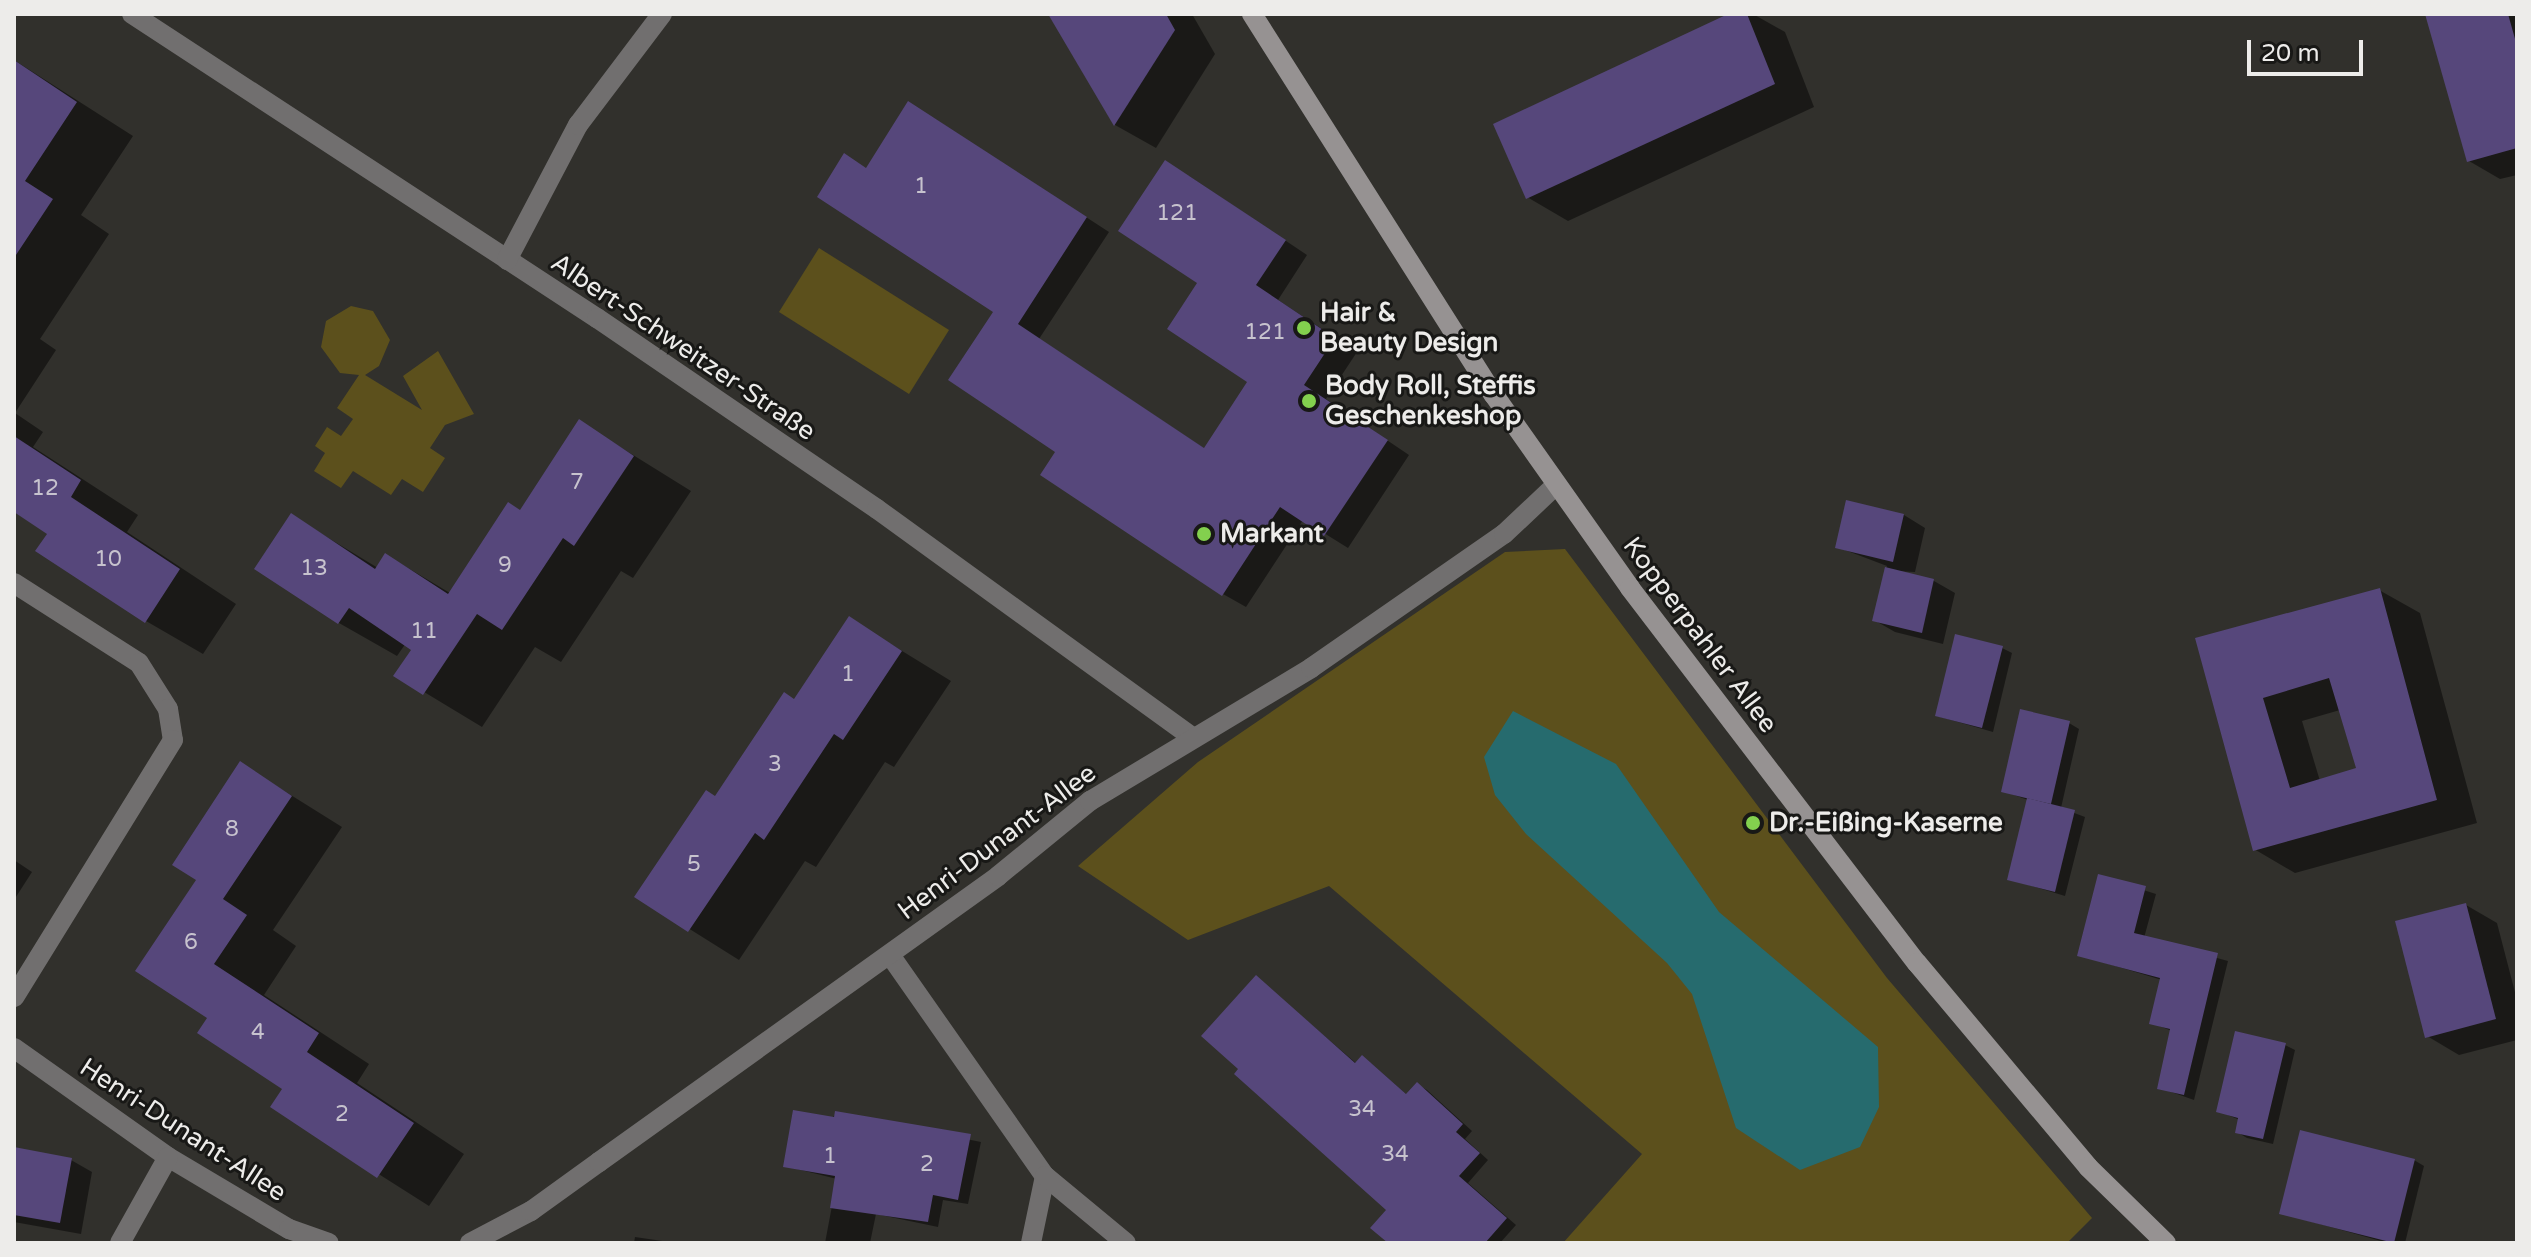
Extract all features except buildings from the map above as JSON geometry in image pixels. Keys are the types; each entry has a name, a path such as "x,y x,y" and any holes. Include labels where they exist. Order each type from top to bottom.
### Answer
{"street":[{"name":"Albert-Schweitzer-Straße","path":"132,14 507,260 864,501 1193,738"},
{"path":"507,260 578,125 662,14"},
{"name":"Kopperpahler Allee","path":"1252,14 1556,485 1917,963 2088,1167 2166,1243"},
{"name":"Henri-Dunant-Allee","path":"470,1243 531,1211 890,955 1067,824 1090,801 1311,668 1504,534 1556,485"},
{"path":"14,583 139,663 168,709 173,740 14,997"},
{"path":"890,955 1045,1176 1126,1243"},
{"name":"Henri-Dunant-Allee","path":"14,1048 168,1157 289,1229 329,1243"},
{"path":"120,1243 126,1224 168,1157"},
{"path":"1031,1243 1045,1176"}],"shaded area":[{"path":"819,248 949,330 909,394 779,312"},
{"path":"351,306 373,311 390,340 379,366 365,375 422,410 403,376 438,351 474,414 445,425 430,448 445,458 423,492 402,479 391,495 353,471 341,488 314,471 325,453 315,446 327,427 341,436 353,419 337,408 359,375 340,373 321,347 326,321"},
{"path":"1565,549 1887,978 2092,1218 2067,1243 1563,1243 1642,1154 1329,886 1188,940 1078,866 1198,762 1505,552"}],"water":[{"path":"1513,711 1616,764 1719,912 1878,1047 1879,1107 1860,1147 1800,1170 1736,1128 1692,994 1667,963 1526,834 1495,795 1484,757"}],"place":[{"name":"Hair & Beauty Design","path":"1304,328"},
{"name":"Body Roll, Steffis Geschenkeshop","path":"1309,401"},
{"name":"Markant","path":"1204,534"},
{"name":"Dr.-Eißing-Kaserne","path":"1753,823"}]}
